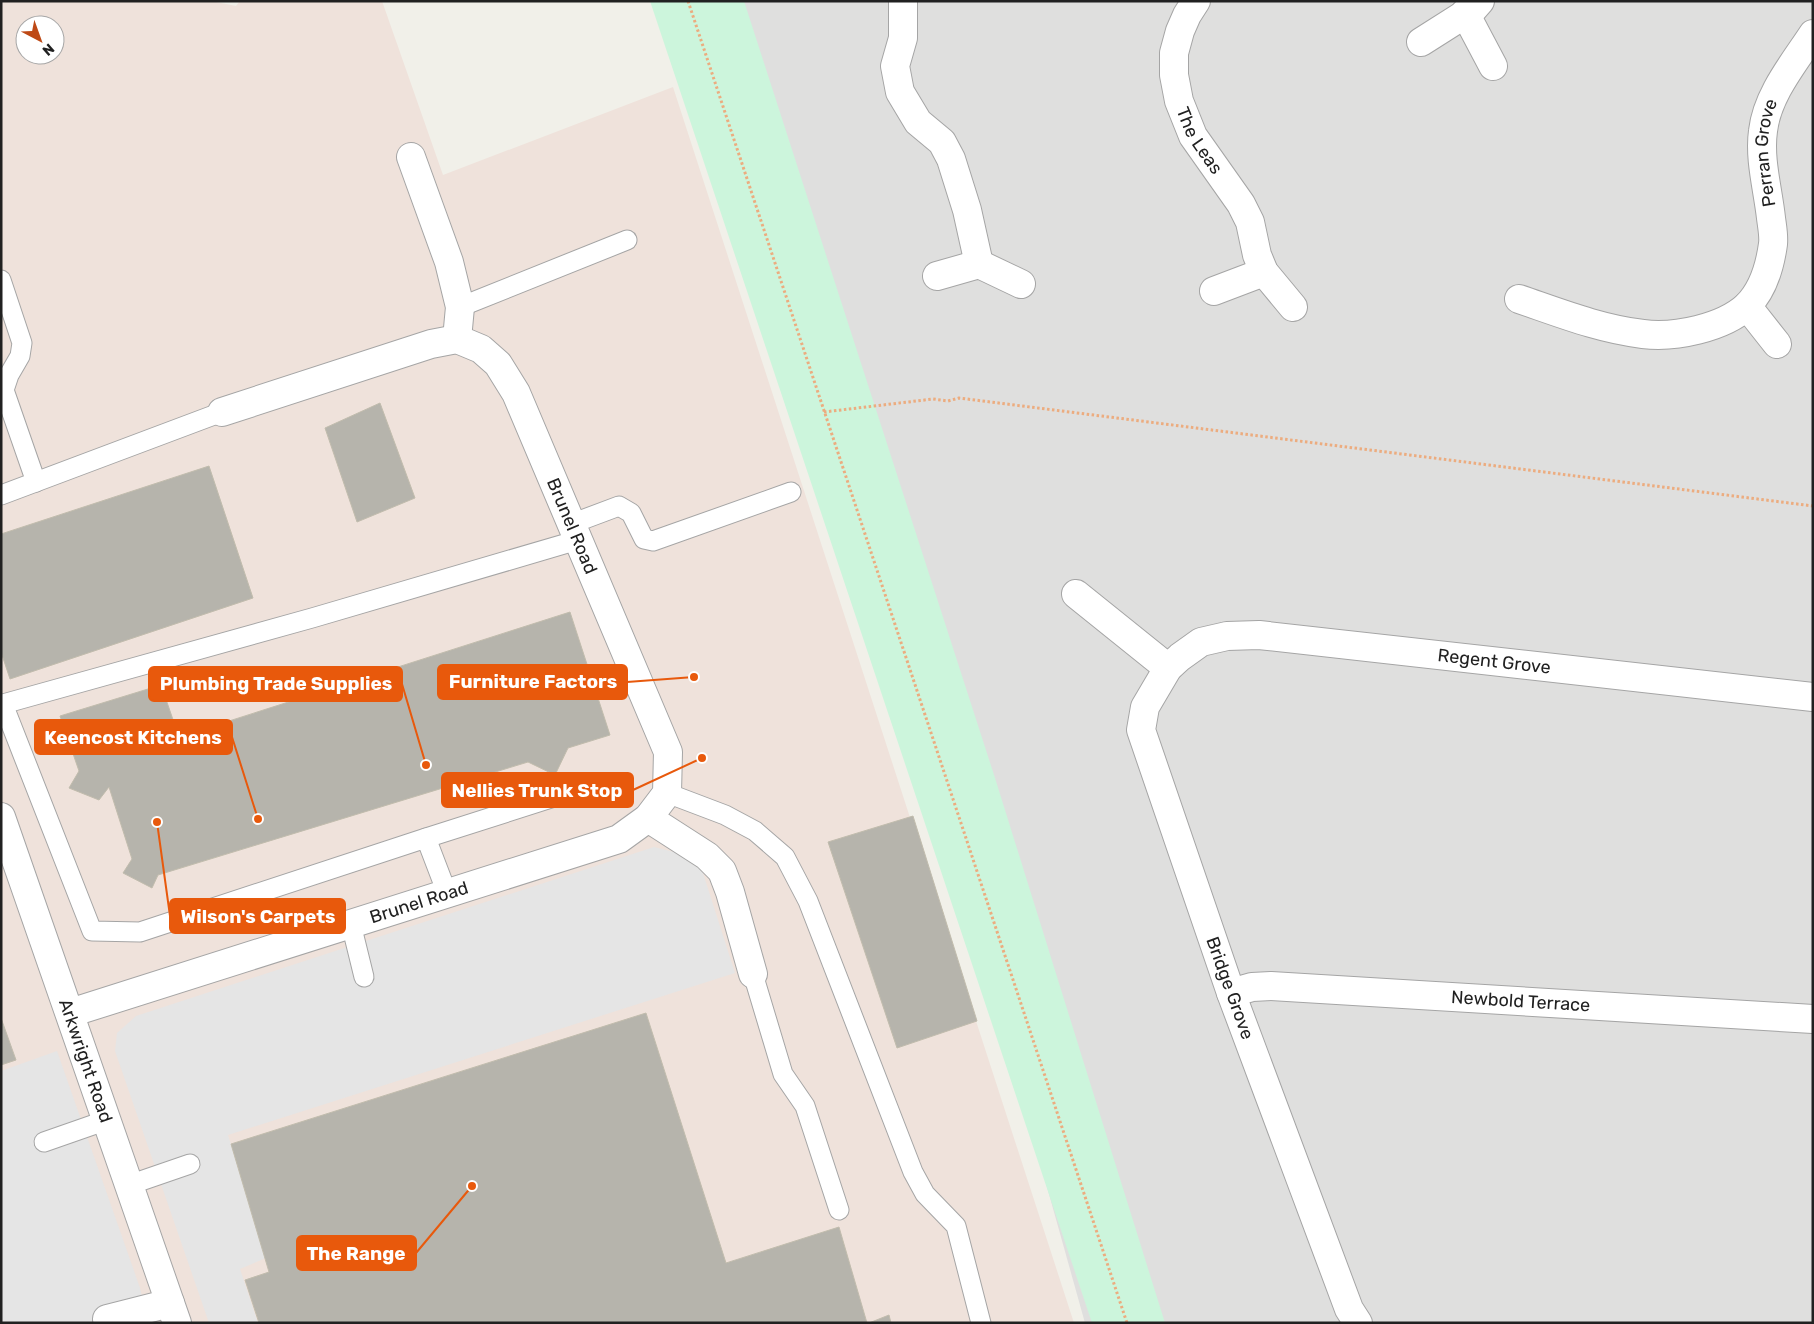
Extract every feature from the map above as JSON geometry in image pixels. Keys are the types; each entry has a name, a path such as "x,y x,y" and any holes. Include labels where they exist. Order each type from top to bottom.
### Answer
{"street":[{"path":"903,1 903,38 895,66 900,92 918,122 942,142 951,160 965,203 979,264"},
{"name":"The Leas","path":"1196,1 1187,15 1174,53 1174,75 1179,101 1193,136 1241,204 1250,222 1257,255 1264,272 1293,307"},
{"path":"1421,42 1473,7 1493,66"},
{"name":"Perran Grove","path":"1519,299 1587,323 1644,334 1667,335 1696,330 1724,321 1747,306 1760,289 1769,266 1773,242 1763,158 1764,124 1776,91 1813,34"},
{"path":"222,412 431,344 457,339 460,307 449,262 411,157"},
{"path":"937,276 979,264 1021,284"},
{"path":"1214,290 1264,272"},
{"path":"1747,306 1777,344"},
{"name":"Brunel Road","path":"70,1014 619,839 648,818 667,793 668,752 516,393 498,364 481,349 457,339"},
{"path":"1076,594 1174,663"},
{"name":"Regent Grove","path":"1174,663 1201,642 1227,636 1259,635 1813,697"},
{"name":"Bridge Grove","path":"1174,663 1145,707 1141,730 1230,993 1349,1309 1358,1323"},
{"name":"Arkwright Road","path":"1,817 173,1313 107,1319"},
{"path":"648,818 707,856 722,871 730,892 753,974"},
{"name":"Newbold Terrace","path":"1230,993 1271,986 1813,1019"}],"lane":[{"path":"460,307 627,240"},
{"path":"1,280 22,343 20,356 8,375 4,390 36,482"},
{"path":"1,495 222,412"},
{"path":"595,784 140,932 92,931 2,705 294,623 575,532 619,506 631,513 644,539 653,541 791,492"},
{"path":"667,793 725,815 755,831 785,858 808,901 913,1172 925,1194 956,1226 981,1323"},
{"path":"426,838 447,893"},
{"path":"351,924 364,976"},
{"path":"753,974 784,1074 805,1106 839,1210"},
{"path":"44,1142 107,1120"},
{"path":"129,1185 190,1164"}],"path":[{"path":"688,1 1127,1323"},
{"path":"824,412 933,399 948,401 959,398 1813,506"}],"shaded area":[{"path":"1,1 211,1 236,6 240,1 382,1 443,175 673,87 1074,1323 1,1323"},
{"path":"688,1 1813,1 1813,1323 1085,1323 864,532"},
{"path":"654,847 674,852 702,870 735,973 228,1135 266,1258 240,1269 258,1323 209,1323 115,1051 117,1033 136,1016"},
{"path":"57,1051 140,1288 148,1323 1,1323 1,1071"}],"green space":[{"path":"650,1 744,1 995,778 1165,1323 1092,1323"}],"building":[{"path":"380,403 415,498 357,522 325,428"},
{"path":"209,466 253,598 10,679 1,652 1,534"},
{"path":"570,612 610,735 568,748 555,775 528,762 158,875 152,888 123,873 132,859 109,787 99,800 69,788 79,771 60,716 161,685 179,737"},
{"path":"913,816 977,1021 897,1048 828,842"},
{"path":"646,1013 726,1263 839,1227 867,1323 259,1323 245,1280 269,1272 231,1144"},
{"path":"1,1018 16,1060 1,1065"},
{"path":"889,1315 891,1323 869,1323"}],"place":[{"name":"Furniture Factors","path":"694,677"},
{"name":"Nellies Trunk Stop","path":"702,758"},
{"name":"Plumbing Trade Supplies","path":"426,765"},
{"name":"Keencost Kitchens","path":"258,819"},
{"name":"Wilson's Carpets","path":"157,822"},
{"name":"The Range","path":"472,1186"}]}
